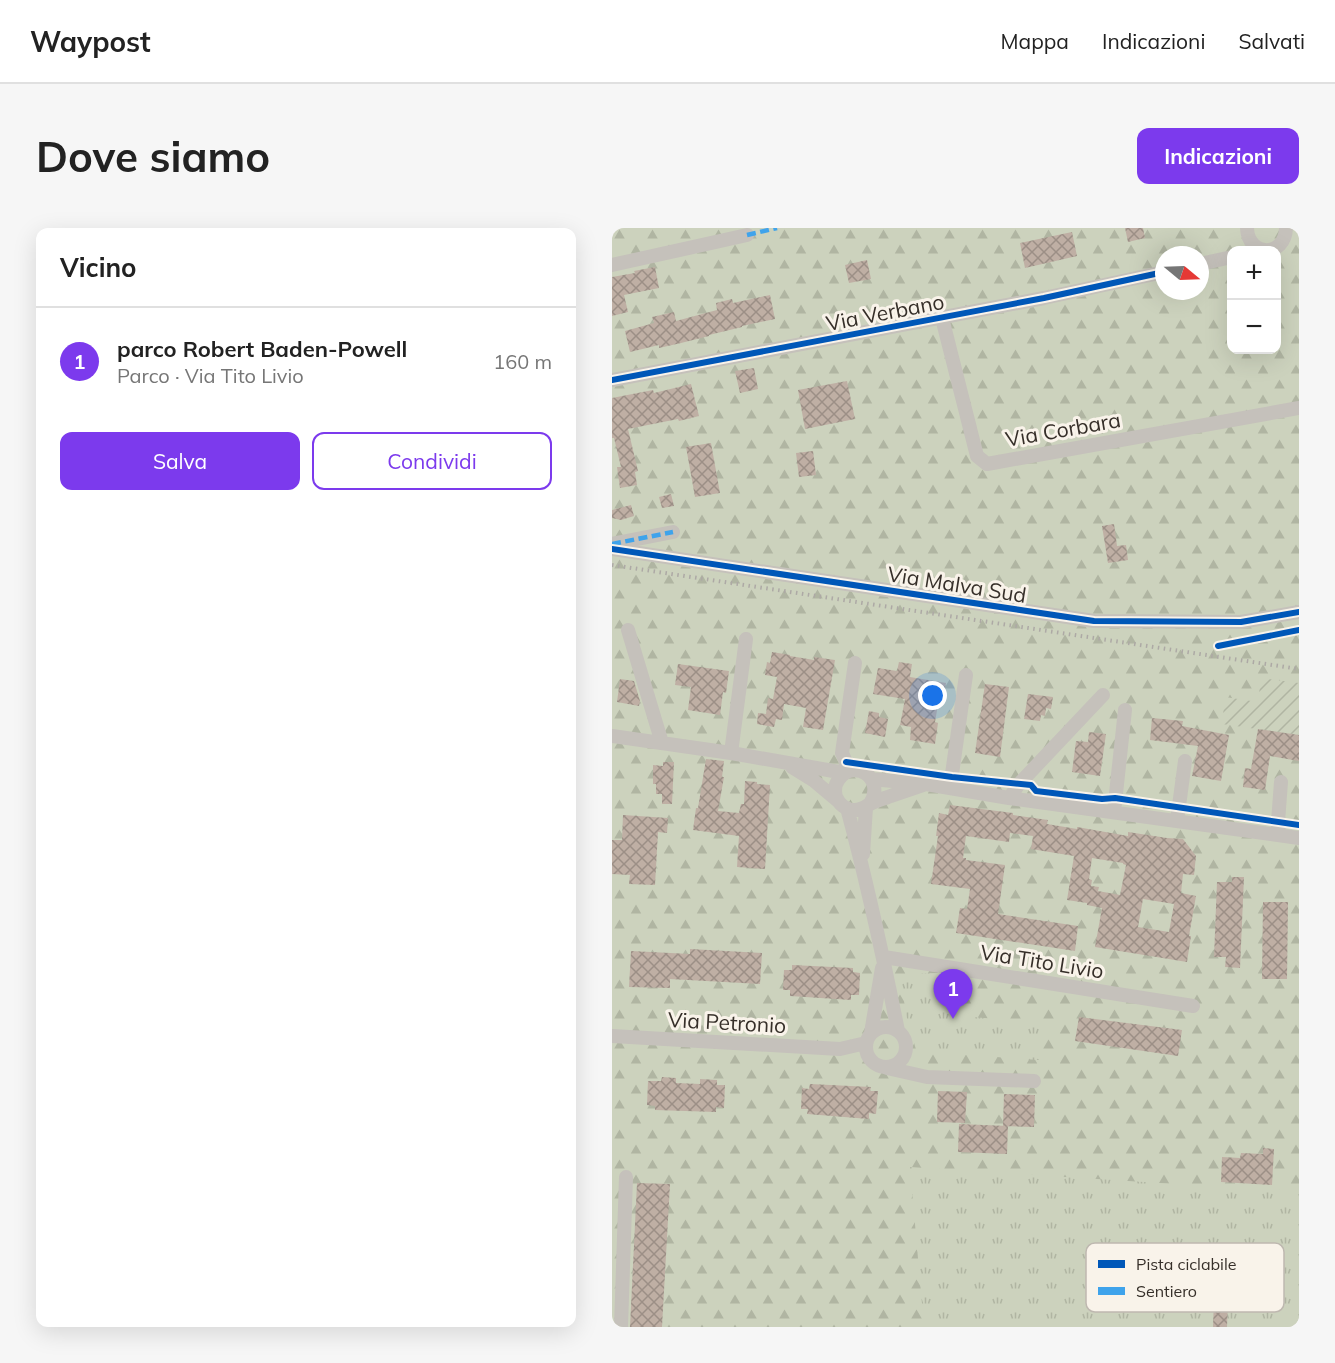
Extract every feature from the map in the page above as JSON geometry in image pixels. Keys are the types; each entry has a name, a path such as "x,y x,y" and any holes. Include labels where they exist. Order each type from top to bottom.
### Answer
{"street":[{"path":"1246,228 1250,246"},
{"path":"1279,246 1291,229"},
{"path":"612,265 747,235"},
{"path":"1209,262 1227,258"},
{"name":"Via Verbano","path":"612,380 942,318 1155,274"},
{"name":"Via Corbara","path":"942,318 977,456 987,464 1299,408"},
{"path":"612,544 674,532"},
{"name":"Via Malva Sud","path":"612,549 1094,621 1241,622 1299,612"},
{"path":"627,630 662,743"},
{"path":"731,753 746,639"},
{"path":"845,773 846,762 842,753 855,663"},
{"path":"950,788 966,675"},
{"path":"1009,798 1019,784 1103,695"},
{"path":"1114,812 1125,710"},
{"path":"612,736 731,753 845,773"},
{"path":"782,762 813,780 842,805 853,810 926,784"},
{"path":"1177,821 1185,762"},
{"path":"862,866 868,806 875,791 867,774 856,770 840,777 835,789 862,866 884,957 898,1030 906,1041 906,1054 912,1066 927,1077"},
{"path":"871,779 926,784 1009,798 1299,838"},
{"path":"1279,834 1281,782"},
{"path":"884,957 867,1054 873,1063 877,1066 927,1077 1034,1081"},
{"name":"Via Tito Livio","path":"884,957 1193,1006"},
{"path":"869,1038 881,1027 898,1030"},
{"name":"Via Petronio","path":"612,1036 840,1049 873,1063"},
{"name":"Via Petronio","path":"840,1049 869,1038"},
{"path":"887,1068 898,1064 906,1054"},
{"path":"621,1327 626,1177"}],"green space":[{"path":"612,228 1299,228 1299,1327 612,1327"},
{"path":"1261,678 1299,683 1299,735 1222,724 1225,697 1258,702"},
{"path":"941,973 956,976 952,1015 1048,1024 1039,1060 917,1053 906,1015 902,985 908,974"},
{"path":"910,1167 1299,1190 1299,1327 924,1327"}],"building":[{"path":"1125,228 1143,228 1145,238 1128,242"},
{"path":"1072,232 1077,256 1025,268 1020,243"},
{"path":"867,260 871,279 849,283 845,265"},
{"path":"655,267 659,288 624,295 628,312 612,316 612,277"},
{"path":"770,295 775,319 681,343 659,348 659,345 630,352 625,331 654,323 652,317 674,312 676,321 717,310 716,303 732,299 733,303"},
{"path":"754,368 758,389 740,393 735,371"},
{"path":"847,381 855,419 805,429 798,390"},
{"path":"691,384 699,416 628,429 638,471 635,472 637,485 620,488 617,467 621,467 614,438 612,438 612,398 653,390 654,393"},
{"path":"711,443 720,493 695,497 686,447"},
{"path":"813,451 816,475 799,477 796,453"},
{"path":"671,494 674,506 662,508 659,497"},
{"path":"631,505 634,516 621,520 612,518 612,510"},
{"path":"1114,524 1117,546 1126,545 1128,560 1108,563 1102,526"},
{"path":"772,652 814,660 814,657 835,660 823,730 803,727 806,708 784,704 782,720 776,719 774,727 757,724 758,713 766,714 768,698 773,699 777,677 765,675 767,662 770,663"},
{"path":"899,662 912,664 910,677 946,683 944,693 940,693 935,722 938,723 935,744 910,740 911,727 900,725 905,699 873,694 878,668 897,671"},
{"path":"678,664 729,671 720,715 688,710 691,687 675,685"},
{"path":"620,679 634,681 640,701 639,706 617,702"},
{"path":"985,684 1009,687 1000,757 975,753"},
{"path":"1028,694 1053,697 1051,709 1046,708 1045,716 1041,715 1040,721 1024,719"},
{"path":"869,711 879,713 879,717 888,719 885,737 865,733"},
{"path":"1152,718 1183,721 1182,726 1229,735 1221,781 1192,776 1198,746 1150,740"},
{"path":"1258,729 1299,735 1299,761 1270,756 1265,790 1243,787 1245,768 1251,769"},
{"path":"1089,732 1106,734 1100,776 1072,772 1076,741 1088,742"},
{"path":"706,759 724,761 722,777 724,777 718,811 739,813 741,804 744,804 745,781 770,785 765,869 737,867 739,836 693,830"},
{"path":"663,762 674,762 672,804 662,804 662,794 656,794 656,784 653,784 653,765 663,766"},
{"path":"950,805 1013,813 1013,815 1048,820 1047,824 1077,829 1077,827 1128,836 1128,832 1183,839 1196,856 1194,875 1183,874 1181,893 1196,896 1187,962 1095,947 1102,908 1067,900 1074,856 1031,849 1033,836 1010,833 1009,842 966,836 963,858 1005,865 998,914 1078,926 1075,951 956,933 960,908 967,909 970,889 931,884 939,813 948,815","holes":["1092,858 1126,865 1120,895 1098,891 1099,887 1091,886 1092,880 1089,879","1143,899 1174,904 1169,932 1138,927"]},
{"path":"623,815 668,818 667,833 658,832 655,885 629,884 630,875 612,874 612,840 622,840"},
{"path":"1232,877 1244,877 1240,968 1225,967 1226,957 1214,957 1217,882 1232,882"},
{"path":"1263,902 1288,902 1287,979 1262,979"},
{"path":"690,949 762,953 760,984 670,979 670,988 629,987 631,951 690,954"},
{"path":"792,965 853,968 853,972 860,973 859,995 851,995 851,1000 790,996 790,990 783,990 784,970 792,970"},
{"path":"1079,1017 1182,1030 1178,1056 1075,1041"},
{"path":"662,1077 676,1078 676,1083 700,1084 700,1079 717,1080 717,1085 725,1085 724,1108 716,1107 716,1112 655,1110 655,1106 647,1105 648,1081 661,1081"},
{"path":"810,1084 871,1087 870,1091 878,1091 876,1114 869,1113 869,1119 807,1114 808,1109 801,1109 802,1088 809,1089"},
{"path":"938,1091 967,1092 965,1123 937,1122"},
{"path":"1004,1094 1035,1095 1034,1127 1003,1126"},
{"path":"959,1124 1008,1126 1007,1154 958,1152"},
{"path":"1263,1148 1274,1149 1272,1185 1221,1182 1222,1157 1240,1158 1241,1153 1263,1154"},
{"path":"637,1183 670,1184 662,1327 630,1327"},
{"path":"1214,1312 1228,1312 1227,1327 1213,1327"}],"railway":[{"path":"612,565 1299,669"}],"marked path":[{"path":"747,235 777,228"},
{"path":"612,544 673,532"}],"cycle path":[{"path":"612,380 1044,298 1155,274"},
{"path":"612,549 1094,621 1241,622 1299,612"},
{"path":"1218,646 1299,630"},
{"path":"846,762 952,777 1031,785 1036,791 1102,799 1115,798 1299,825"}],"place":[{"name":"parco Robert Baden-Powell","path":"953,1019"}]}
